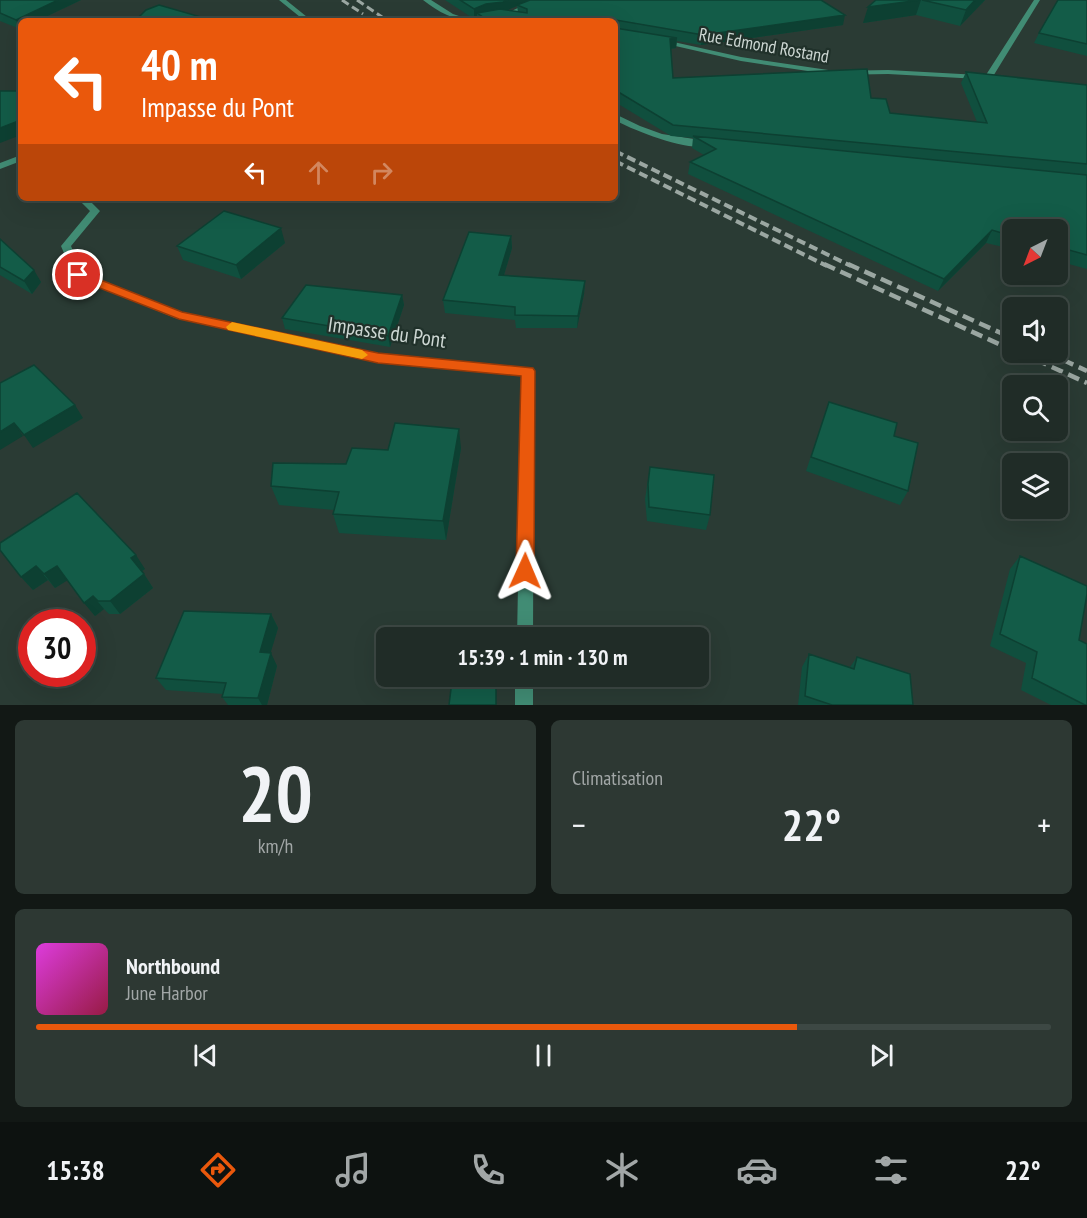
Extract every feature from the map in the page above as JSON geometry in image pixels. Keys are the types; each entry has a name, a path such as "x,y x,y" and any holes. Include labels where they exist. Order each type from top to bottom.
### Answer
{"street":[{"path":"282,0 305,18"},
{"path":"426,0 451,15 461,18"},
{"path":"504,16 526,6 563,0"},
{"path":"988,78 1037,0"},
{"path":"495,16 518,18"},
{"name":"Rue Edmond Rostand","path":"654,40 741,59 835,73 888,72 999,79"},
{"path":"618,118 643,132 667,140 713,145"},
{"path":"0,166 18,159"},
{"name":"Impasse du Pont","path":"85,201 94,212 66,246 78,275 179,315 378,358 528,371 525,627"},
{"path":"524,687 524,705"}],"building":[{"path":"0,0 58,0 16,20 0,13"},
{"path":"460,0 508,0 474,9"},
{"path":"530,0 821,0 845,15 703,35 618,20 618,18 484,18 477,13 500,9 527,13 527,9 517,5"},
{"path":"876,0 920,0 868,7"},
{"path":"922,0 975,0 966,10"},
{"path":"1058,0 1087,0 1087,44 1039,33"},
{"path":"159,5 204,18 138,18 146,10"},
{"path":"618,28 677,38 670,39 673,78 867,69 871,98 886,99 890,113 987,123 966,72 1087,85 1087,164 673,125 618,92"},
{"path":"0,91 18,91 18,121 0,128"},
{"path":"693,136 1087,175 1087,255 1068,250 1068,219 1002,219 1002,233 992,230 944,279 690,162 716,149"},
{"path":"224,211 281,228 236,265 177,246"},
{"path":"469,232 511,236 499,275 585,281 578,316 515,315 515,307 443,300"},
{"path":"0,239 34,270 24,281 0,267"},
{"path":"306,285 402,295 388,336 282,318"},
{"path":"34,365 75,405 24,435 14,423 0,432 0,383"},
{"path":"829,402 897,423 894,436 918,443 908,491 811,457"},
{"path":"395,423 459,429 443,521 333,514 339,492 271,486 273,463 346,464 352,448 388,450"},
{"path":"650,467 714,475 710,515 649,507"},
{"path":"77,493 136,555 131,558 144,574 110,601 98,601 93,596 84,603 57,566 44,574 36,566 21,577 0,550 0,543"},
{"path":"1020,556 1087,586 1079,640 1087,644 1087,705 1032,678 1037,652 1000,634"},
{"path":"184,611 271,614 260,652 271,653 258,698 222,697 226,683 156,678"},
{"path":"809,654 854,669 857,657 910,674 913,705 832,705 805,696"},
{"path":"451,687 496,687 496,705 449,705"}],"railway":[{"path":"342,0 363,14"},
{"path":"357,0 384,18"},
{"path":"618,152 851,266"},
{"path":"618,162 827,266"},
{"path":"824,264 1002,345"},
{"path":"848,264 1002,333"},
{"path":"1068,362 1087,371"},
{"path":"1043,363 1087,383"}],"slow traffic":[{"path":"232,327 362,355"}],"route":[{"path":"78,275 179,315 378,358 528,371 525,571"}]}
